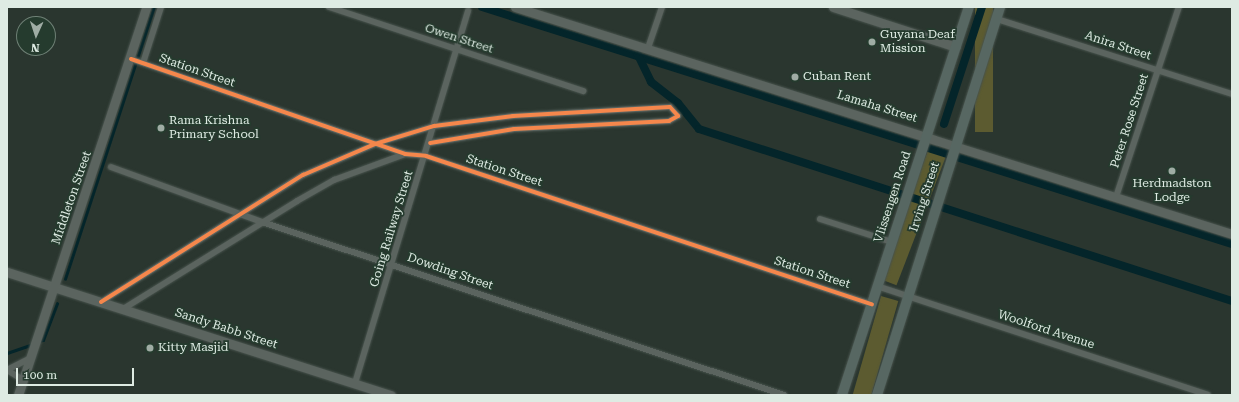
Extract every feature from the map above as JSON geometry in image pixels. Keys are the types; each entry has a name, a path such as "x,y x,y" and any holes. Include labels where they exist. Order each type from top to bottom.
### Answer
{"main road":[{"name":"Vlissengen Road","path":"842,395 969,7"},
{"name":"Irving Street","path":"877,395 906,296 1000,7"}],"street":[{"name":"Middleton Street","path":"18,395 146,7"},
{"path":"143,63 161,7"},
{"name":"Owen Street","path":"329,7 583,91"},
{"name":"Lamaha Street","path":"515,7 927,135 955,148 1232,234"},
{"path":"648,48 662,7"},
{"path":"833,7 956,47"},
{"name":"Peter Rose Street","path":"1116,197 1179,7"},
{"name":"Going Railway Street","path":"355,383 430,143 468,11"},
{"name":"Anira Street","path":"996,19 1232,94"},
{"name":"Station Street","path":"130,59 405,154 426,156 872,304"},
{"path":"101,302 237,213 303,175 375,144 434,126 513,116 670,107 678,116 669,121 514,129 430,143"},
{"path":"513,116 514,129"},
{"path":"123,309 262,222 334,180 405,154"},
{"name":"Dowding Street","path":"111,167 262,222 393,264 784,395"},
{"path":"820,219 892,242"},
{"name":"Sandy Babb Street","path":"7,272 391,395"},
{"name":"Woolford Avenue","path":"877,286 1208,395"},
{"path":"7,370 29,359"},
{"path":"7,370 23,380"}],"shaded area":[{"path":"975,7 993,7 993,132 975,132"},
{"path":"930,145 948,152 896,285 879,279"},
{"path":"881,296 898,301 871,395 853,395"}],"waterway":[{"path":"65,279 154,7"},
{"path":"482,7 1232,244"},
{"path":"944,124 982,7"},
{"path":"638,55 651,82 678,103 699,129 1232,301"},
{"path":"39,341 43,340 57,304"},
{"path":"7,353 33,344"}],"cycle path":[{"path":"131,59 405,154 426,156 872,304"},
{"path":"101,302 303,175 375,144 434,126 513,116 670,107 678,116 669,121 514,129 430,143"}],"place":[{"name":"Guyana Deaf Mission","path":"872,42"},
{"name":"Cuban Rent","path":"795,77"},
{"name":"Rama Krishna Primary School","path":"161,128"},
{"name":"Herdmadston Lodge","path":"1172,171"},
{"name":"Kitty Masjid","path":"150,348"}]}
